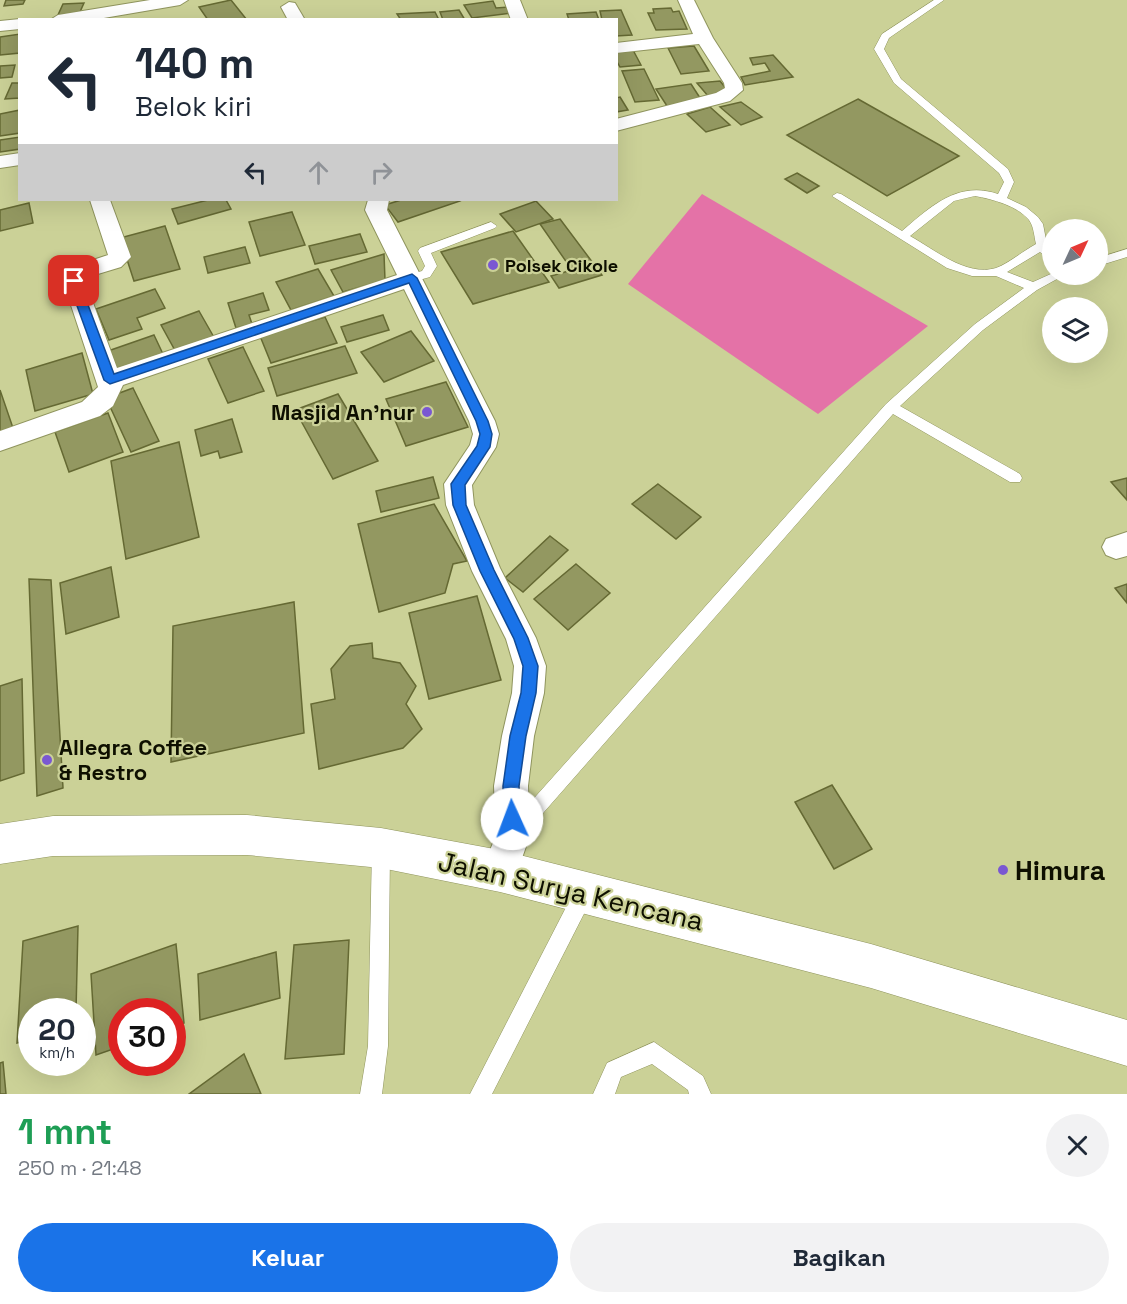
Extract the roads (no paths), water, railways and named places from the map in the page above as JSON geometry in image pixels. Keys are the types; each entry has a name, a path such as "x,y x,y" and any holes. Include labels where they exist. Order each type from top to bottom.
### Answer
{"street":[{"path":"84,18 95,0"},
{"path":"84,18 180,0"},
{"path":"512,0 519,18"},
{"path":"618,124 731,94 734,90 733,83 704,38 686,0"},
{"path":"0,26 18,24"},
{"path":"618,48 704,38"},
{"path":"0,162 18,159"},
{"path":"0,441 91,409 104,399 111,387 74,281 75,275 80,272 113,262 120,257 100,201"},
{"path":"379,201 376,210 412,278 482,421 486,434 483,447 458,484 460,505 487,571 521,638 530,666 528,693 518,736 511,786 506,853"},
{"path":"110,380 412,278"},
{"name":"Jalan Surya Kencana","path":"0,844 53,836 247,835 381,848 506,853 584,893 871,966 1127,1043"}],"lane":[{"path":"940,0 885,36 879,49 897,81 1004,171 1009,182 1001,199"},
{"path":"903,236 949,199 960,193 977,192 1001,199 1021,208 1034,220 1041,246 997,272"},
{"path":"837,196 951,265 972,272 997,272 1033,287"},
{"path":"412,278 426,274 431,266 424,251 491,226"},
{"path":"1108,259 1127,253"},
{"path":"506,853 891,407 979,327 1042,283"},
{"path":"891,407 1015,478"},
{"path":"370,1094 378,1046 381,848"},
{"path":"481,1094 584,893"},
{"path":"604,1094 614,1070 654,1052 696,1083 700,1094"}],"place":[{"name":"Polsek Cikole","path":"493,265"},
{"name":"Masjid An’nur","path":"427,412"},
{"name":"Allegra Coffee & Restro","path":"47,760"},
{"name":"Himura","path":"1003,870"}]}
